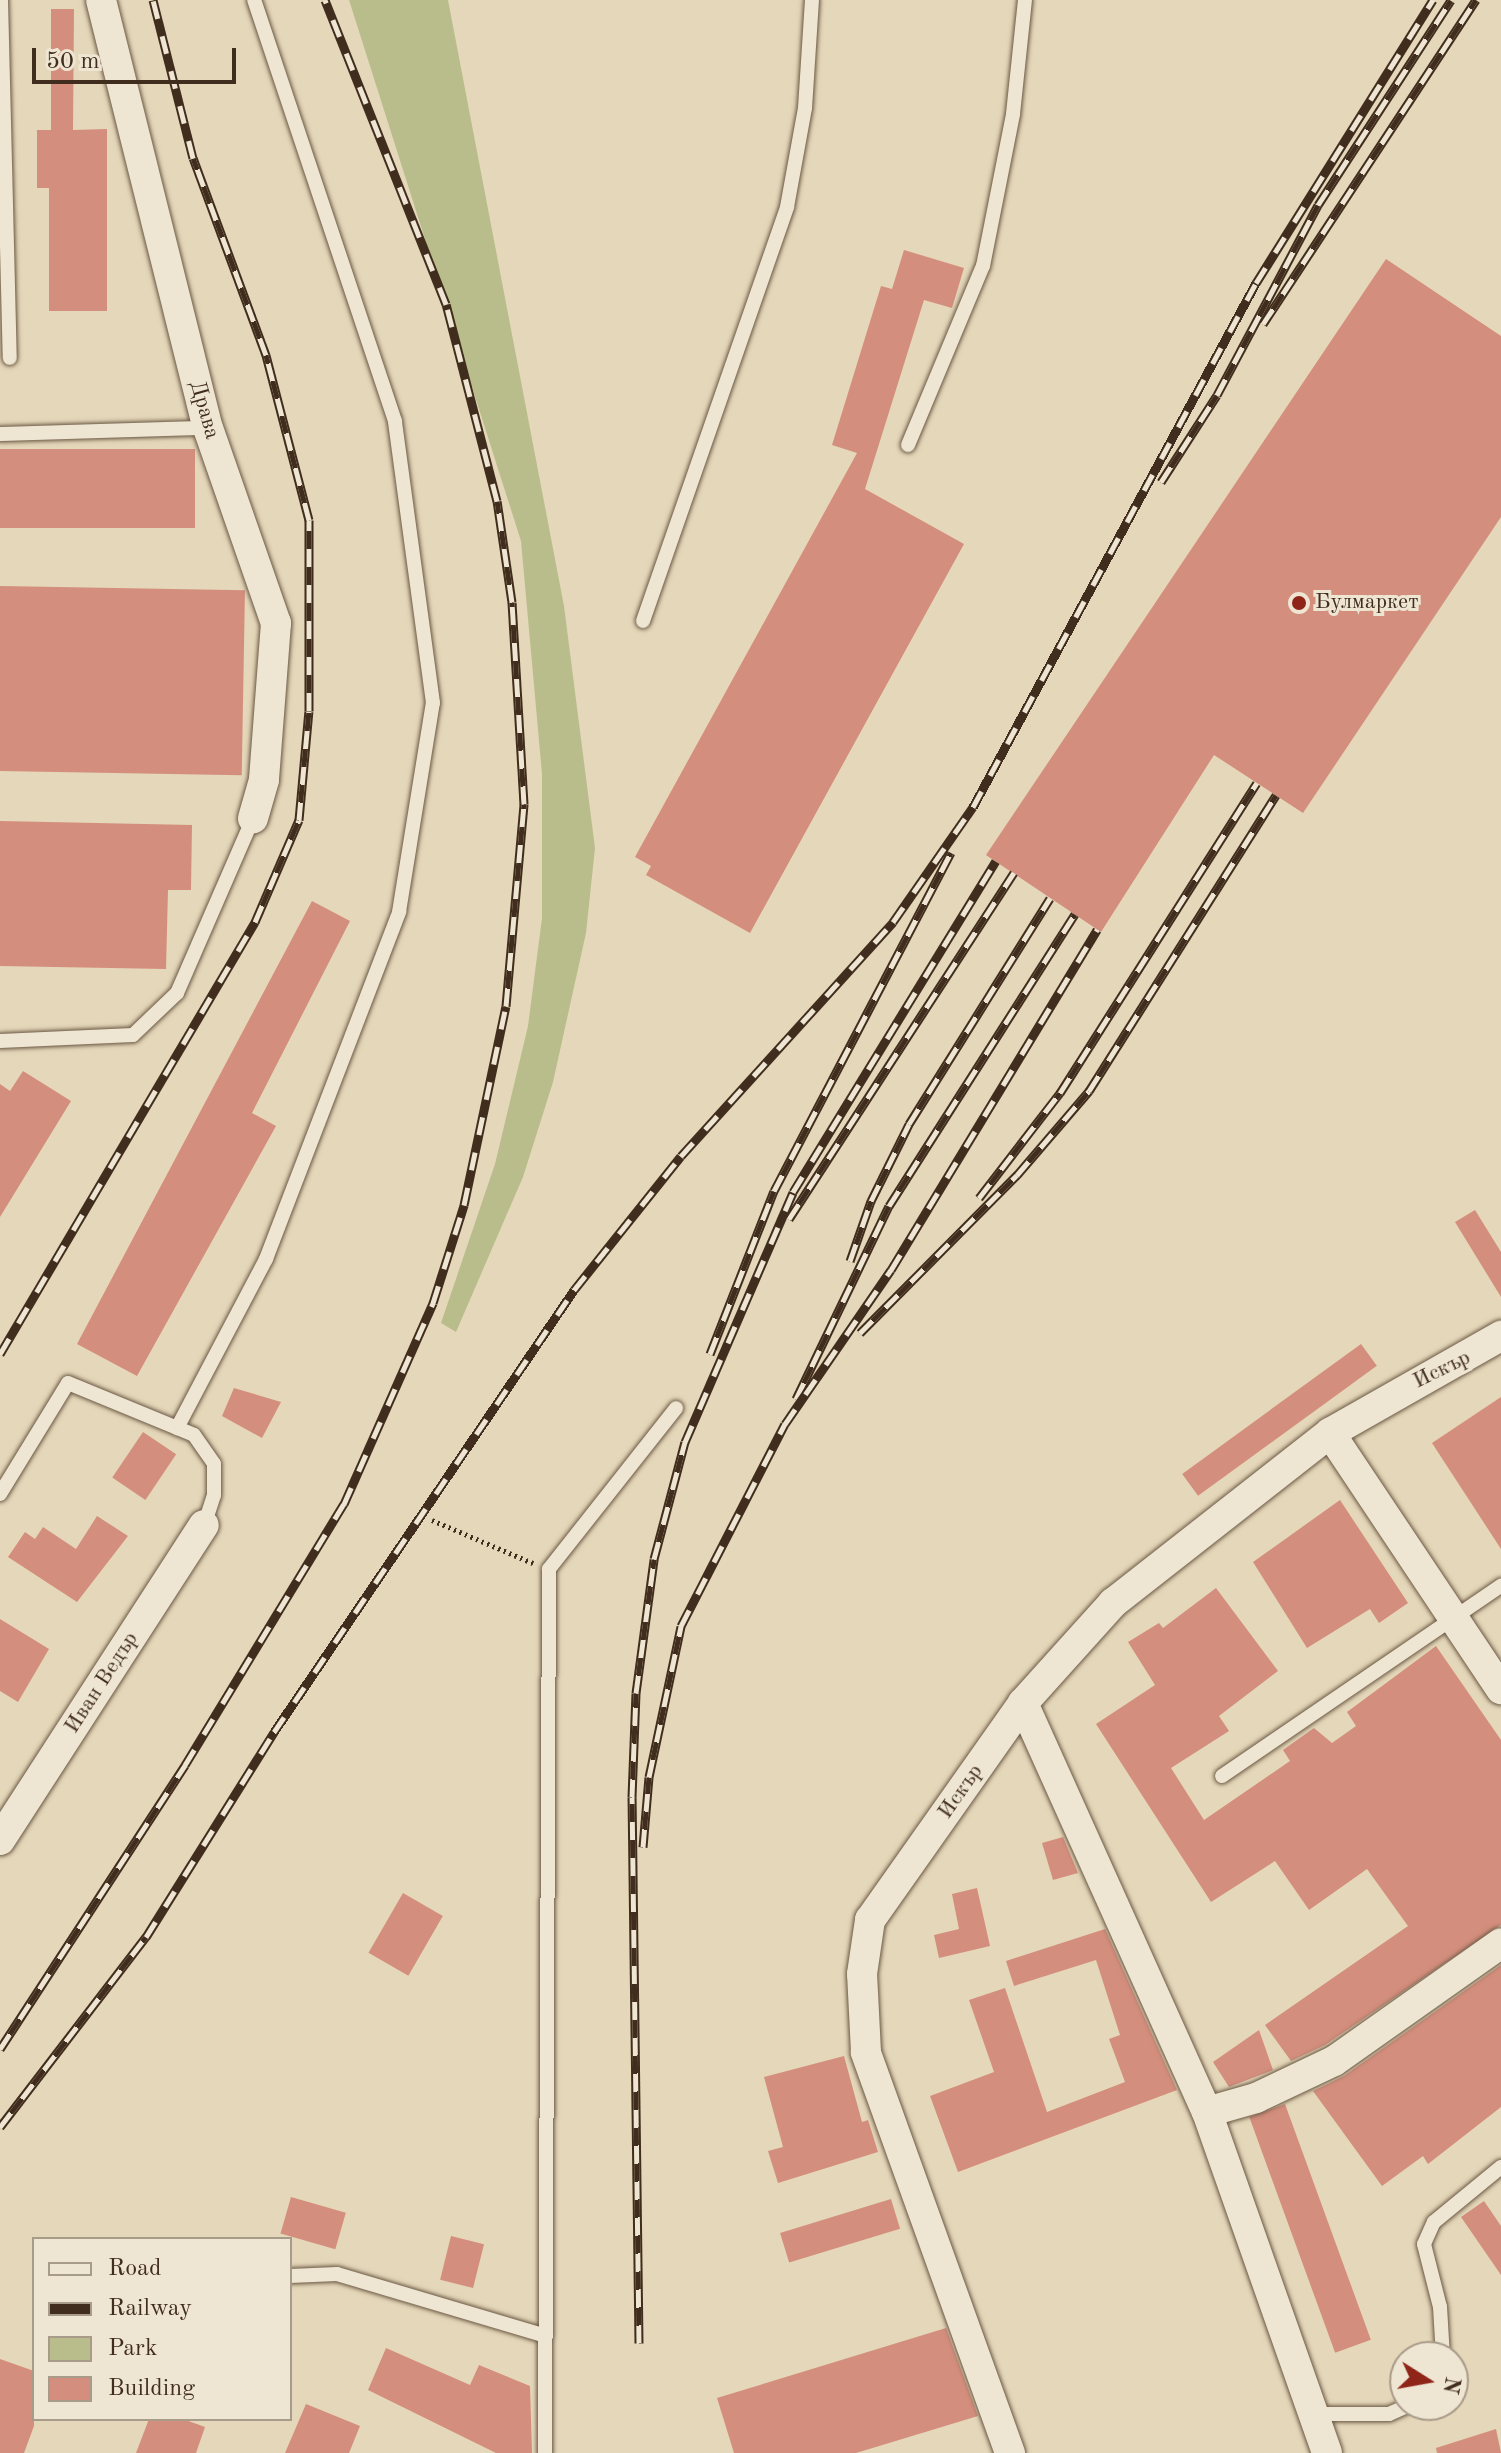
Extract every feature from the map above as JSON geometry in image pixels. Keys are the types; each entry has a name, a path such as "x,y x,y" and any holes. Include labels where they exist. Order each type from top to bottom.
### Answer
{"street":[{"name":"Драва","path":"101,0 208,428 276,623 264,780 253,818"},
{"name":"Искър","path":"1010,2453 866,2052 862,1974 870,1920 1023,1703 1113,1603 1330,1433 1501,1336"},
{"path":"1330,1433 1501,1689"},
{"name":"Иван Ведър","path":"0,1840 204,1525"},
{"path":"1023,1703 1207,2112 1316,2414 1327,2453"},
{"path":"1207,2112 1256,2098 1334,2061 1501,1943"}],"lane":[{"path":"1,0 2,199 10,358"},
{"path":"177,1428 266,1259 399,912 433,703 395,421 254,0"},
{"path":"643,621 787,207 805,108 812,0"},
{"path":"908,445 983,266 1013,114 1025,0"},
{"path":"0,434 208,428"},
{"path":"0,1041 133,1035 177,993 253,818"},
{"path":"0,1494 68,1383 194,1435 214,1464 214,1495 204,1525"},
{"path":"545,2453 549,1569 676,1408"},
{"path":"1222,1776 1501,1586"},
{"path":"1442,2341 1440,2307 1424,2244 1434,2222 1501,2167"},
{"path":"292,2276 337,2274 546,2336"},
{"path":"1316,2414 1389,2414"}],"path":[{"path":"432,1520 549,1569"}],"green space":[{"path":"349,0 448,0 564,606 595,848 586,933 553,1082 523,1177 456,1332 441,1323 495,1164 528,1026 542,918 542,774 521,541"}],"building":[{"path":"51,9 74,9 73,130 107,129 107,311 49,311 49,188 37,188 37,130 51,130"},
{"path":"904,250 964,268 952,308 924,300 865,489 964,544 750,933 646,875 651,866 635,857 857,453 832,445 881,286 892,289"},
{"name":"Булмаркет","path":"1386,259 1501,336 1501,517 1303,813 1214,755 1101,932 986,855"},
{"path":"0,449 195,449 195,528 0,528"},
{"path":"0,586 245,590 242,775 0,771"},
{"path":"0,821 192,825 191,890 168,890 166,969 0,966"},
{"path":"312,901 350,921 252,1113 276,1126 137,1376 77,1344"},
{"path":"23,1071 71,1101 0,1217 0,1084 10,1091"},
{"path":"1475,1210 1501,1252 1501,1297 1455,1222"},
{"path":"1361,1344 1377,1366 1198,1496 1182,1474"},
{"path":"234,1388 281,1402 262,1438 222,1416"},
{"path":"1501,1397 1501,1549 1432,1443"},
{"path":"143,1432 176,1454 145,1500 112,1478"},
{"path":"1340,1500 1408,1603 1379,1623 1370,1609 1307,1648 1253,1562"},
{"path":"97,1516 128,1536 77,1602 8,1557 25,1532 35,1539 43,1527 76,1549"},
{"path":"1216,1588 1278,1671 1219,1716 1229,1731 1171,1768 1204,1820 1290,1761 1283,1750 1314,1728 1332,1743 1356,1726 1347,1712 1436,1646 1501,1740 1501,1925 1325,2045 1291,2061 1265,2025 1408,1926 1367,1869 1309,1910 1275,1861 1211,1902 1096,1724 1155,1685 1128,1642 1159,1623 1163,1628"},
{"path":"0,1619 49,1649 18,1702 0,1691"},
{"path":"1063,1837 1078,1873 1053,1880 1042,1843"},
{"path":"977,1888 990,1946 939,1958 934,1935 959,1929 952,1894"},
{"path":"403,1893 443,1916 408,1976 368,1953"},
{"path":"1105,1929 1177,2090 958,2172 930,2096 994,2072 969,2000 1005,1988 1047,2112 1125,2082 1109,2039 1120,2035 1096,1960 1014,1986 1006,1961"},
{"path":"1501,1965 1501,2107 1428,2164 1423,2156 1382,2186 1313,2091 1344,2076"},
{"path":"1259,2030 1273,2070 1229,2087 1213,2062"},
{"path":"844,2056 862,2122 868,2120 878,2152 778,2183 768,2151 783,2147 764,2077"},
{"path":"1285,2104 1371,2340 1335,2353 1249,2117"},
{"path":"291,2197 346,2213 335,2249 281,2234"},
{"path":"891,2199 900,2229 789,2263 780,2233"},
{"path":"1484,2201 1501,2226 1501,2275 1461,2217"},
{"path":"451,2236 484,2244 473,2288 440,2280"},
{"path":"946,2328 978,2416 856,2453 734,2453 717,2398"},
{"path":"386,2348 470,2385 479,2365 530,2386 532,2453 496,2453 368,2390"},
{"path":"0,2359 32,2370 34,2426 24,2453 0,2453"},
{"path":"306,2404 360,2426 349,2453 285,2453"},
{"path":"148,2421 188,2421 205,2427 196,2453 136,2453"},
{"path":"1496,2429 1501,2453 1437,2453 1436,2448"}],"railway":[{"path":"0,1354 255,922 299,820 309,711 309,520 266,355 193,158 153,0"},
{"path":"0,2049 185,1765 344,1504 433,1303 464,1205 506,1006 524,804 512,602 497,501 446,304 325,0"},
{"path":"0,2127 146,1937 274,1732 574,1290 681,1156 893,922 973,807 1256,283 1433,0"},
{"path":"1161,482 1217,395 1318,205 1451,0"},
{"path":"1263,324 1476,0"},
{"path":"979,1198 1060,1093 1257,783"},
{"path":"860,1333 1017,1175 1089,1091 1276,795"},
{"path":"710,1354 774,1191 951,853"},
{"path":"639,2343 632,1797 636,1693 654,1559 685,1442 793,1192 996,861"},
{"path":"789,1219 1014,873"},
{"path":"850,1261 871,1201 909,1124 1050,898"},
{"path":"796,1399 889,1206 1075,914"},
{"path":"643,1847 649,1777 681,1626 785,1424 891,1270 1097,930"}],"place":[{"name":"Булмаркет","path":"1299,603"}]}
